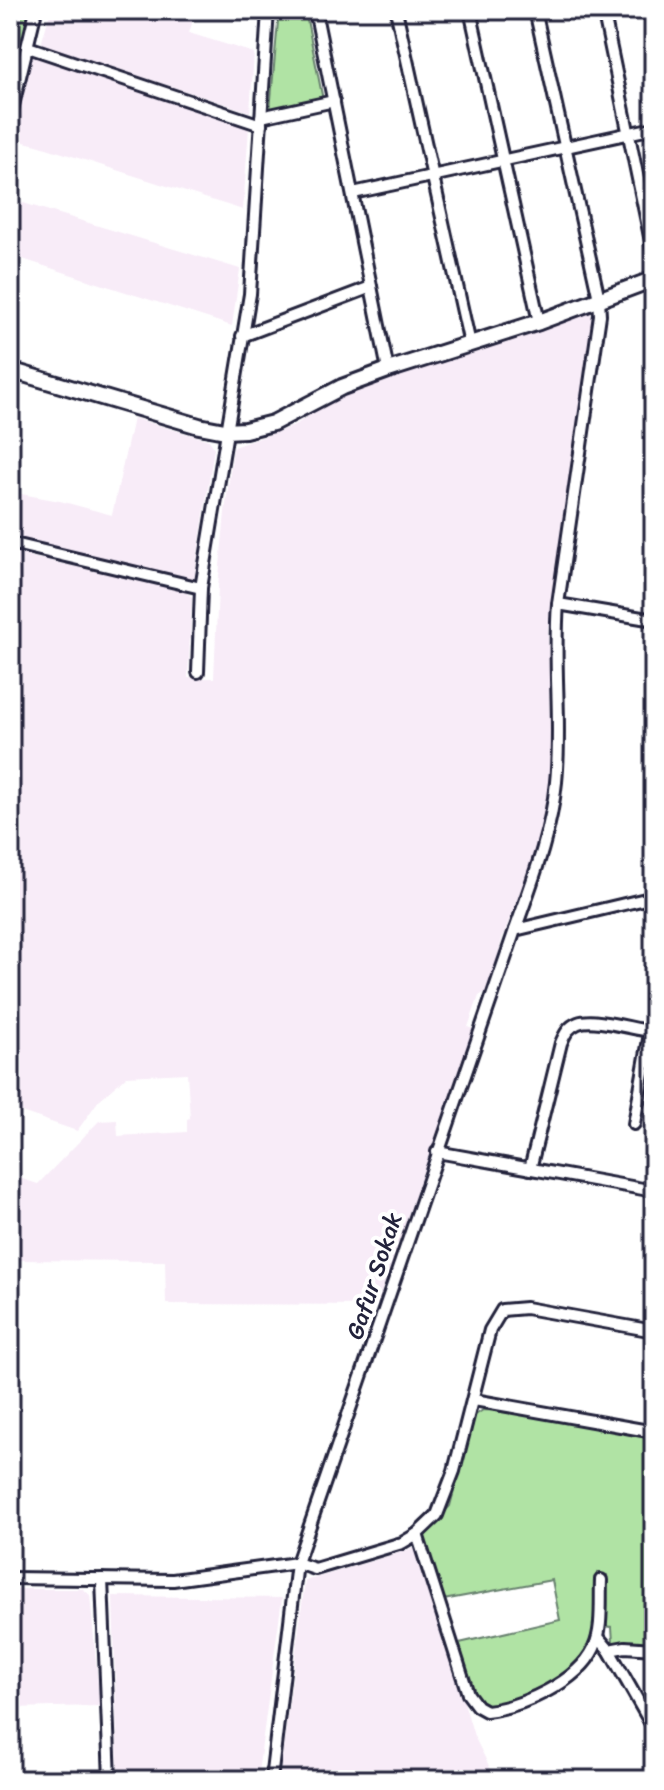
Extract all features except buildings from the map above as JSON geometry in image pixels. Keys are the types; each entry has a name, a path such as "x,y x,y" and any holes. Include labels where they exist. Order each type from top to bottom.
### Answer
{"street":[{"path":"10,118 36,10"},
{"path":"198,672 201,588 250,294 268,10"},
{"path":"315,10 388,370"},
{"path":"396,10 470,344"},
{"path":"470,10 539,322"},
{"name":"Gafur Sokak","path":"271,1780 297,1563 544,846 557,781 558,604 600,315 535,10"},
{"path":"603,10 654,256"},
{"path":"28,47 261,121 334,101"},
{"path":"353,193 654,128"},
{"path":"10,370 186,423 225,431 245,430 273,423 342,387 388,370 539,322 654,279"},
{"path":"242,336 371,287"},
{"path":"10,543 201,588"},
{"path":"558,604 654,620"},
{"path":"515,930 654,897"},
{"path":"634,1124 654,1011"},
{"path":"530,1169 561,1043 568,1029 579,1022 592,1022 650,1031"},
{"path":"437,1152 654,1191"},
{"path":"10,1578 173,1580 297,1563 315,1569 402,1543 437,1515 446,1497 474,1400 492,1322 499,1312 507,1307 526,1308 654,1331"},
{"path":"474,1400 654,1432"},
{"path":"417,1534 468,1694 486,1711 560,1684 585,1662 598,1637 601,1580"},
{"path":"102,1579 110,1780"},
{"path":"598,1637 609,1650 654,1729"},
{"path":"609,1650 625,1647 654,1649"}],"shaded area":[{"path":"51,10 196,10 189,33 254,53 250,112 41,44"},
{"path":"30,55 249,127 243,210 11,139"},
{"path":"10,199 240,269 232,326 10,255"},
{"path":"590,311 592,318 548,628 551,778 542,835 502,939 492,980 488,990 479,996 468,1027 473,1029 377,1305 166,1304 165,1261 10,1260 10,1175 38,1184 99,1121 117,1120 118,1136 187,1132 187,1119 190,1118 187,1073 127,1076 99,1100 77,1131 10,1108 10,548 28,552 27,556 184,591 192,597 188,678 214,678 225,512 233,449 236,446 294,426 347,393"},
{"path":"133,418 209,440 214,448 194,580 10,536 10,492 112,515"},
{"path":"418,1547 474,1736 496,1780 279,1780 305,1581"},
{"path":"10,1589 83,1589 90,1595 100,1706 10,1708"},
{"path":"113,1596 282,1598 257,1780 118,1780"}],"green space":[{"path":"10,10 31,10 10,94"},
{"path":"279,10 305,10 323,100 270,111"},
{"path":"483,1410 505,1411 654,1439 654,1646 613,1642 612,1627 604,1626 607,1575 597,1573 591,1642 576,1668 550,1686 491,1709 474,1701 455,1644 560,1620 552,1580 443,1600 423,1535 450,1506 474,1416"}]}
